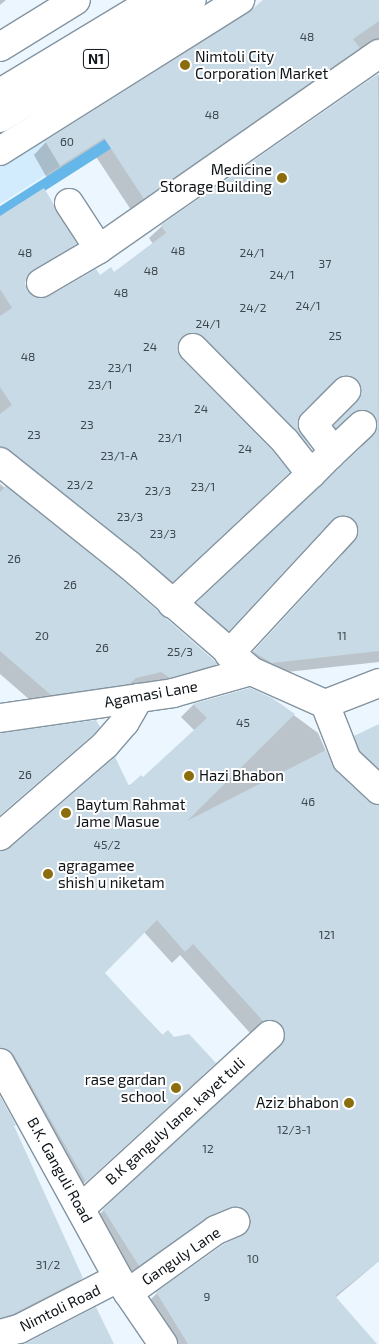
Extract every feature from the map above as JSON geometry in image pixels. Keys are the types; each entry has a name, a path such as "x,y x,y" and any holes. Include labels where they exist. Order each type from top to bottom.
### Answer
{"main road":[{"path":"0,47 76,0"},
{"name":"N1","path":"0,93 154,0"},
{"name":"N1","path":"0,118 192,0"},
{"path":"0,151 240,0"},
{"path":"41,282 99,249 379,54"},
{"path":"68,203 99,249"},
{"path":"193,348 285,441 311,474"},
{"path":"330,455 330,445 313,424 346,391"},
{"path":"172,604 362,425"},
{"path":"0,462 128,564 229,654 251,671 325,704 347,760 379,790"},
{"path":"229,654 343,531"},
{"name":"Agamasi Lane","path":"0,718 173,693 251,671"},
{"path":"325,704 379,683"},
{"path":"0,836 105,745 125,722 139,698"},
{"name":"B.K ganguly lane, kayet tuli","path":"81,1208 140,1157 270,1034"},
{"name":"B.K. Ganguli Road","path":"0,1063 123,1286 163,1344"},
{"name":"Ganguly Lane","path":"123,1286 216,1230 235,1222"},
{"name":"Nimtoli Road","path":"0,1334 20,1329 123,1286"}],"shaded area":[{"path":"43,137 60,166 0,204 0,162"}],"building":[{"path":"263,0 379,0 379,21 353,39 360,48 144,199 104,138 60,166 45,141 248,13"},
{"path":"378,74 379,651 272,663 253,652 354,542 358,527 353,519 339,516 332,520 229,631 196,603 373,436 377,421 366,410 358,410 336,428 334,425 361,396 357,380 350,376 335,380 302,413 298,427 312,451 204,337 190,333 182,337 178,351 182,359 273,451 290,472 173,582 10,450 0,447 0,414 12,405 0,387 0,316 12,308 0,289 0,216 44,188 53,203 77,244 27,276 25,284 33,296 48,297 96,269 100,275 111,267 114,272 166,233 161,225"},
{"path":"6,486 118,576 218,664 170,678 161,672 136,678 129,684 51,695 0,651 0,492"},
{"path":"250,688 272,698 295,714 187,821 326,750 336,771 368,801 379,805 379,1261 335,1296 377,1344 188,1344 156,1292 224,1244 247,1232 249,1216 236,1206 210,1216 139,1266 103,1209 285,1040 281,1024 274,1020 263,1021 193,944 185,952 157,920 105,973 162,1035 168,1030 174,1037 189,1034 216,1063 86,1182 14,1055 0,1047 0,851 10,848 115,757 129,786 141,775 143,777 207,718 193,704"},
{"path":"96,720 100,727 94,734 0,815 0,733"},
{"path":"379,724 379,769 360,751 354,736"},
{"path":"0,1096 16,1125 14,1126 83,1278 13,1314 0,1318"},
{"path":"96,1307 114,1344 23,1344 26,1343"}],"waterway":[{"path":"0,212 121,135"}],"place":[{"name":"Nimtoli City Corporation Market","path":"185,65"},
{"name":"Medicine Storage Building","path":"282,178"},
{"name":"Hazi Bhabon","path":"189,776"},
{"name":"Baytum Rahmat Jame Masue","path":"66,813"},
{"name":"agragamee shish u niketam","path":"48,874"},
{"name":"rase gardan school","path":"176,1088"},
{"name":"Aziz bhabon","path":"349,1103"}]}
